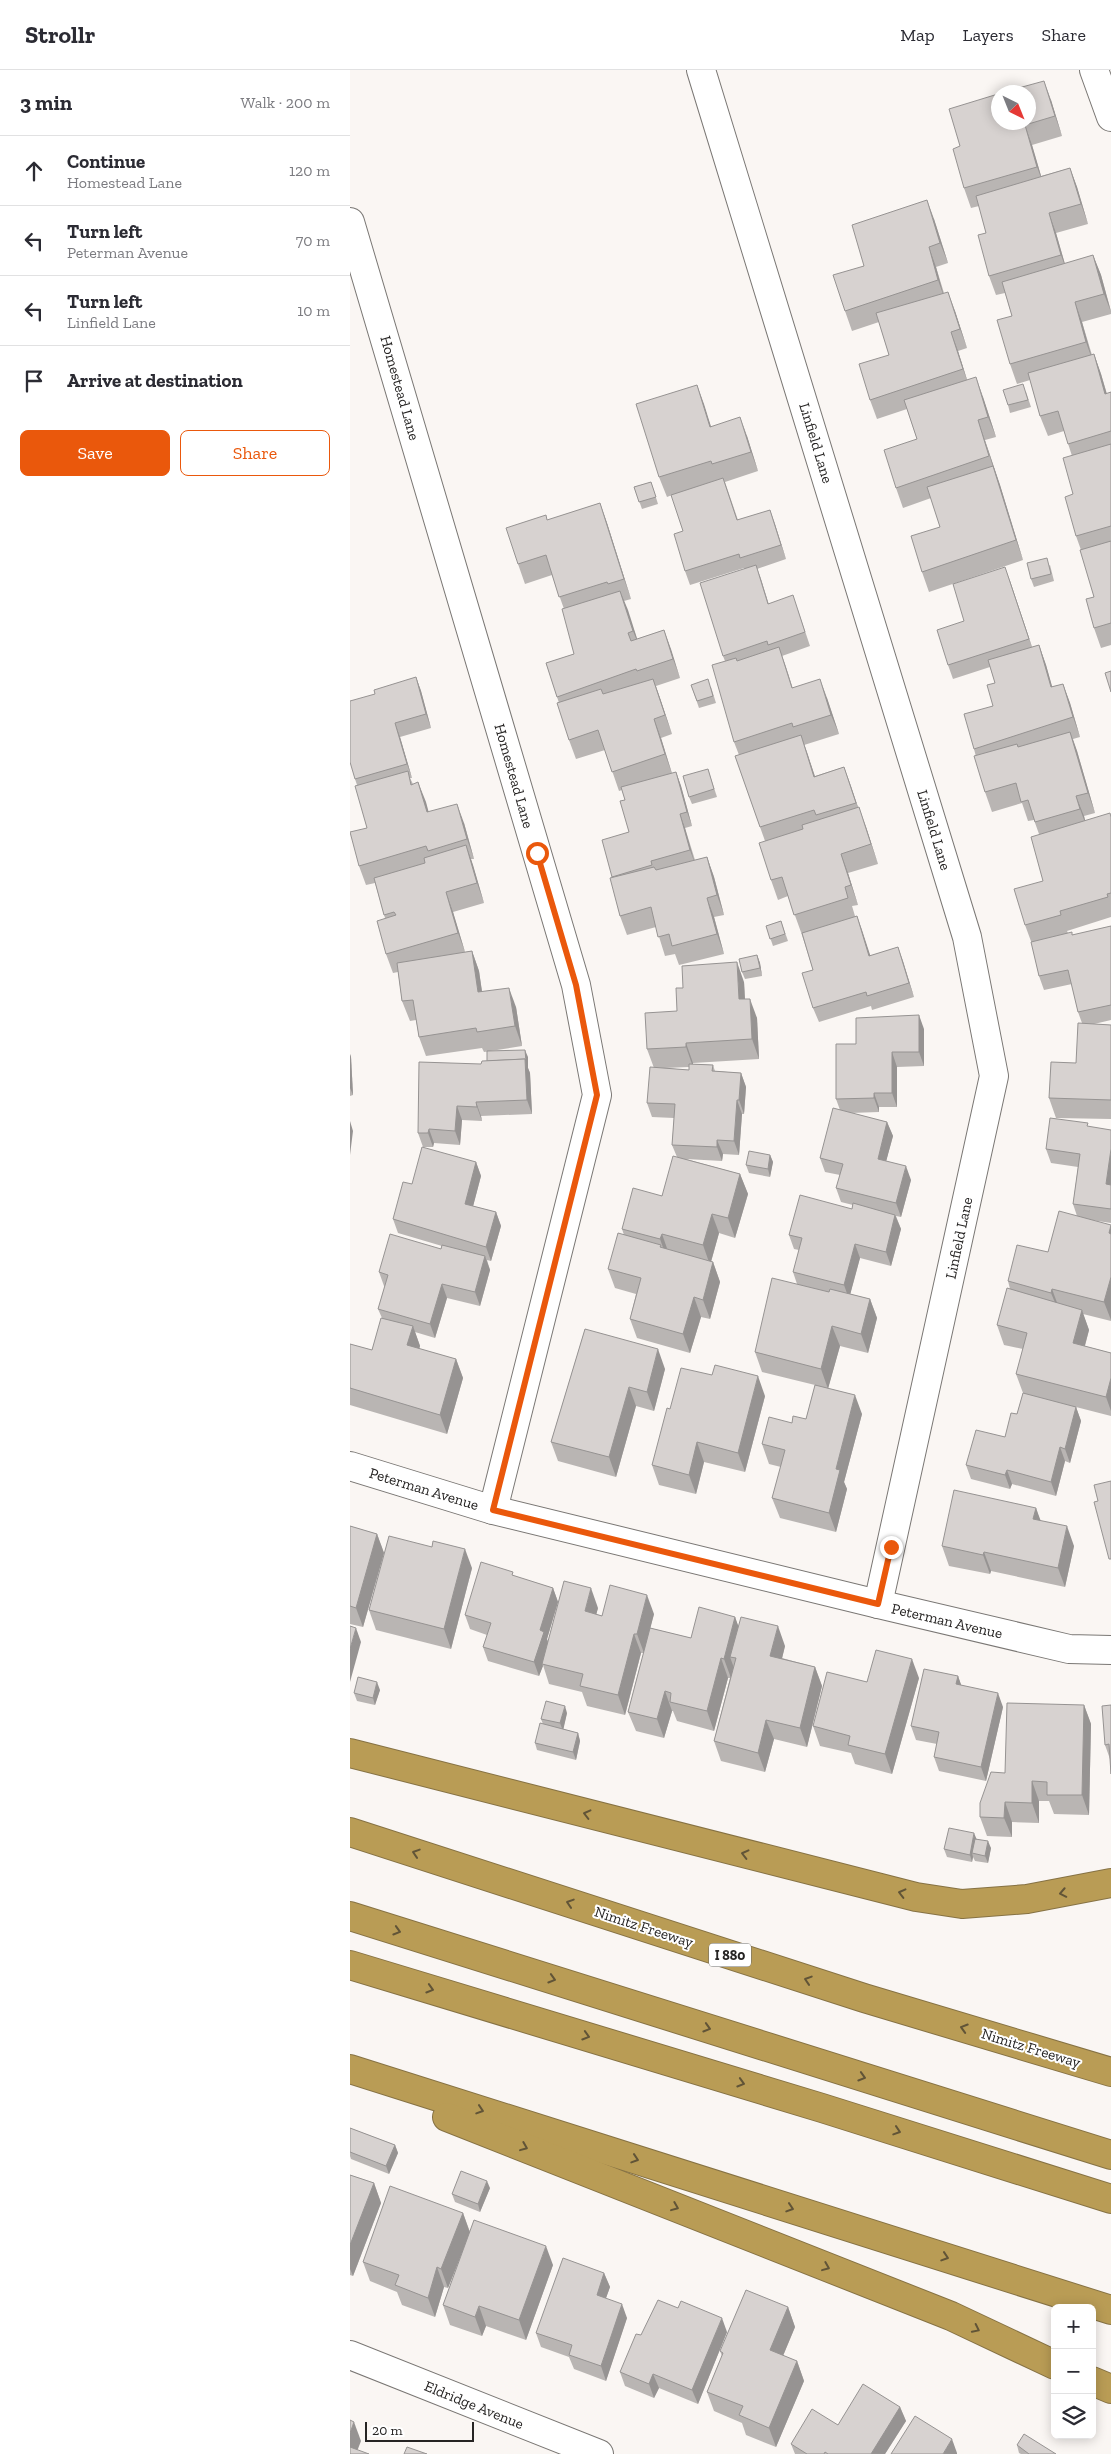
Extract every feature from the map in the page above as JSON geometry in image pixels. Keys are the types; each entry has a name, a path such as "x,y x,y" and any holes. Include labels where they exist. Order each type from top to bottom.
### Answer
{"highway":[{"path":"350,1752 409,1769 916,1897 962,1904 1027,1899 1111,1883"},
{"name":"Nimitz Freeway","path":"350,1832 864,1998 1111,2072"},
{"path":"350,1916 1111,2155"},
{"path":"350,1965 822,2108 1111,2199"},
{"path":"350,2069 1111,2310"},
{"path":"350,2074 397,2097 951,2316 1051,2363"},
{"path":"1096,2383 1111,2389"}],"street":[{"name":"Linfield Lane","path":"701,70 967,937 994,1076 878,1604"},
{"path":"1094,70 1111,117"},
{"name":"Homestead Lane","path":"350,222 576,985 597,1095 493,1510"},
{"name":"Peterman Avenue","path":"350,1466 493,1510 878,1604 1068,1649 1111,1650"},
{"name":"Eldridge Avenue","path":"350,2355 599,2454"}],"building":[{"path":"1044,81 1055,116 1036,122 1036,85 1029,85"},
{"path":"991,96 991,130 1026,130 1037,167 964,188 953,149 960,146 949,109"},
{"path":"1070,168 1081,204 1049,213 1061,255 989,276 978,235 986,233 976,196"},
{"path":"927,200 940,243 929,247 938,280 845,311 833,275 864,266 852,225"},
{"path":"1093,255 1104,294 1075,302 1086,342 1010,364 997,320 1012,316 1002,282"},
{"path":"948,292 960,329 951,332 963,369 870,400 859,364 889,355 876,313"},
{"path":"1094,354 1105,394 1111,392 1111,431 1068,444 1058,411 1040,416 1028,373"},
{"path":"976,377 988,417 978,420 989,456 896,488 884,450 917,439 904,400"},
{"path":"1023,384 1028,400 1008,405 1003,390"},
{"path":"697,385 710,427 740,417 751,452 712,464 711,461 659,477 636,404"},
{"path":"1111,444 1111,526 1076,536 1065,497 1073,494 1063,458"},
{"path":"993,466 1016,540 922,572 911,536 940,527 927,487"},
{"path":"723,478 737,520 770,510 781,545 740,558 739,554 685,571 674,534 683,531 671,495"},
{"path":"651,482 656,497 639,502 634,487"},
{"path":"600,503 624,579 608,584 607,582 559,597 546,555 518,564 506,528 546,515 547,520"},
{"path":"1111,541 1111,623 1094,628 1086,599 1094,597 1080,550"},
{"path":"1047,558 1051,574 1031,579 1027,563"},
{"path":"756,565 768,604 793,595 805,632 768,645 767,641 723,656 700,583"},
{"path":"1005,567 1029,639 948,665 937,630 964,621 953,584"},
{"path":"620,591 633,631 628,633 631,641 664,630 673,659 637,671 636,669 557,697 546,663 574,654 562,609"},
{"path":"1039,645 1051,687 1063,684 1073,717 974,749 964,714 993,706 987,685 995,683 988,660"},
{"path":"779,647 792,688 820,679 831,715 793,727 792,723 734,742 712,665 736,658 737,661"},
{"path":"1111,671 1111,692 1105,673"},
{"path":"416,677 426,714 395,723 407,764 355,779 350,762 350,701 375,694 374,690"},
{"path":"653,679 665,715 654,719 665,754 612,772 598,730 569,740 557,703 601,689 603,694"},
{"path":"708,679 713,696 697,701 691,685"},
{"path":"1070,732 1088,793 1076,796 1080,809 1035,822 1028,800 1021,802 1016,783 985,792 974,756 1017,744 1018,747"},
{"path":"801,735 814,777 844,767 856,803 816,815 814,810 760,827 735,756"},
{"path":"708,769 714,789 689,797 683,776"},
{"path":"408,771 411,785 418,782 427,812 457,804 467,839 428,851 426,846 359,866 350,832 367,828 355,786"},
{"path":"676,772 687,812 680,814 690,850 651,861 652,865 612,877 602,840 629,832 620,801 625,800 621,787"},
{"path":"859,807 871,844 841,854 851,885 845,887 848,898 794,915 782,877 771,880 759,843 803,829 802,825"},
{"path":"1110,813 1111,893 1107,894 1108,897 1060,911 1061,915 1025,925 1014,889 1043,881 1031,837"},
{"path":"466,845 477,883 446,892 458,933 386,954 377,921 396,915 394,912 384,915 374,878 425,863 424,858"},
{"path":"707,857 717,895 707,898 717,934 672,946 669,934 658,937 651,907 620,916 610,878 654,867 656,870"},
{"path":"857,916 869,956 898,947 909,983 867,996 866,992 813,1008 802,973 813,970 802,933"},
{"path":"781,921 785,934 770,939 766,926"},
{"path":"1111,926 1111,1005 1078,1012 1068,970 1039,976 1031,942 1072,932 1072,935"},
{"path":"472,951 478,992 509,988 515,1026 477,1032 476,1028 419,1037 413,1000 402,1001 397,963"},
{"path":"757,955 760,968 742,972 739,959"},
{"path":"737,962 739,999 750,999 752,1039 686,1043 686,1047 647,1049 645,1013 677,1011 676,988 683,988 682,966"},
{"path":"919,1015 919,1052 892,1052 892,1093 874,1093 874,1098 836,1099 836,1044 856,1044 856,1018"},
{"path":"1078,1023 1111,1025 1111,1100 1049,1098 1051,1062 1076,1063"},
{"path":"525,1050 526,1061 525,1059 487,1061 487,1051"},
{"path":"525,1059 527,1100 476,1102 477,1107 457,1106 455,1131 429,1129 428,1133 418,1133 419,1062 481,1064 482,1061"},
{"path":"689,1064 713,1065 712,1071 741,1073 734,1141 717,1140 717,1147 672,1145 675,1104 647,1103 650,1067 689,1070"},
{"path":"833,1108 887,1122 878,1159 906,1166 896,1203 836,1188 843,1164 820,1158"},
{"path":"1050,1118 1088,1123 1087,1126 1111,1130 1111,1149 1106,1184 1111,1185 1111,1209 1073,1204 1080,1154 1046,1149"},
{"path":"422,1147 476,1162 465,1204 496,1212 486,1247 393,1219 403,1182 412,1184"},
{"path":"749,1151 770,1155 768,1169 746,1165"},
{"path":"673,1156 740,1174 728,1218 712,1214 703,1245 662,1234 660,1239 622,1229 633,1188 662,1196"},
{"path":"800,1195 852,1209 853,1203 895,1215 886,1252 855,1244 844,1285 793,1272 802,1238 789,1235"},
{"path":"1059,1211 1111,1225 1109,1233 1111,1234 1111,1277 1104,1302 1052,1289 1051,1293 1008,1281 1017,1245 1048,1252"},
{"path":"618,1233 713,1262 703,1300 694,1297 683,1334 630,1319 641,1278 608,1269"},
{"path":"390,1234 441,1249 442,1245 485,1256 475,1292 442,1284 430,1324 378,1309 388,1275 379,1272"},
{"path":"772,1278 829,1292 830,1289 870,1299 861,1334 832,1326 821,1369 755,1352"},
{"path":"1007,1288 1082,1310 1073,1343 1111,1353 1111,1378 1106,1397 1016,1374 1027,1333 997,1325"},
{"path":"381,1318 413,1326 407,1345 456,1359 440,1415 350,1388 350,1344 372,1350"},
{"path":"585,1329 658,1349 647,1392 629,1387 609,1457 551,1442"},
{"path":"715,1365 758,1376 738,1453 697,1442 689,1475 652,1465 667,1408 670,1409 681,1368 712,1375"},
{"path":"815,1385 855,1395 836,1469 840,1470 829,1513 772,1498 785,1450 762,1444 769,1417 792,1423 793,1416 806,1419"},
{"path":"1023,1393 1076,1407 1065,1449 1060,1447 1051,1482 1007,1470 1005,1475 966,1465 976,1430 1005,1437 1011,1413 1017,1414"},
{"path":"1111,1481 1111,1559 1109,1559 1094,1502 1098,1501 1094,1485"},
{"path":"954,1490 1036,1508 1033,1519 1067,1526 1058,1568 984,1552 983,1555 942,1546"},
{"path":"350,1526 377,1534 356,1608 350,1606"},
{"path":"389,1536 432,1547 433,1541 465,1549 444,1629 369,1610"},
{"path":"481,1562 513,1572 512,1575 553,1588 540,1630 544,1632 534,1662 483,1647 491,1623 465,1615"},
{"path":"564,1581 591,1588 585,1611 602,1616 610,1585 647,1595 637,1634 634,1634 618,1695 580,1686 583,1674 542,1664"},
{"path":"699,1607 735,1617 724,1659 721,1658 707,1711 670,1702 671,1693 665,1691 657,1719 628,1712 650,1628 691,1638"},
{"path":"741,1617 778,1626 770,1656 815,1667 800,1728 766,1720 758,1753 714,1741 736,1658 730,1657"},
{"path":"350,1626 356,1628 350,1649"},
{"path":"876,1650 912,1659 885,1754 848,1745 850,1736 813,1726 827,1672 867,1682"},
{"path":"924,1669 958,1676 956,1684 998,1693 981,1767 934,1757 939,1732 911,1726"},
{"path":"358,1677 377,1682 373,1698 354,1693"},
{"path":"546,1701 565,1706 560,1723 541,1719"},
{"path":"1007,1703 1084,1705 1082,1795 1047,1795 1047,1782 1032,1781 1032,1803 1005,1802 1004,1818 980,1817 980,1803 991,1772 1005,1773"},
{"path":"1111,1705 1111,1774 1109,1744 1105,1745 1102,1706"},
{"path":"540,1723 578,1733 573,1752 535,1743"},
{"path":"949,1828 974,1833 970,1855 944,1849"},
{"path":"975,1839 988,1841 985,1856 972,1853"},
{"path":"350,2128 395,2145 386,2166 350,2152"},
{"path":"461,2171 487,2181 478,2204 452,2194"},
{"path":"350,2175 374,2183 350,2245"},
{"path":"390,2186 463,2213 441,2269 437,2267 428,2298 395,2285 399,2275 363,2262"},
{"path":"474,2220 546,2246 519,2320 479,2306 475,2317 443,2305"},
{"path":"563,2258 604,2273 597,2295 622,2304 601,2366 569,2355 572,2345 536,2333"},
{"path":"746,2290 788,2307 770,2350 797,2361 769,2428 739,2415 743,2406 707,2392 723,2353 720,2351"},
{"path":"658,2300 678,2308 681,2301 722,2318 692,2390 653,2374 649,2384 620,2372 636,2334 641,2335"},
{"path":"863,2384 900,2407 871,2454 828,2454 825,2452 824,2454 807,2454 791,2444 812,2409 838,2425"},
{"path":"915,2416 952,2439 943,2454 891,2454"},
{"path":"350,2420 354,2422 350,2433"},
{"path":"1024,2434 1056,2454 1029,2454 1017,2445"},
{"path":"350,2447 369,2454 350,2454"},
{"path":"407,2447 427,2454 404,2454"}],"route":[{"path":"537,853 576,985 597,1095 493,1510 878,1604 891,1547"}]}
